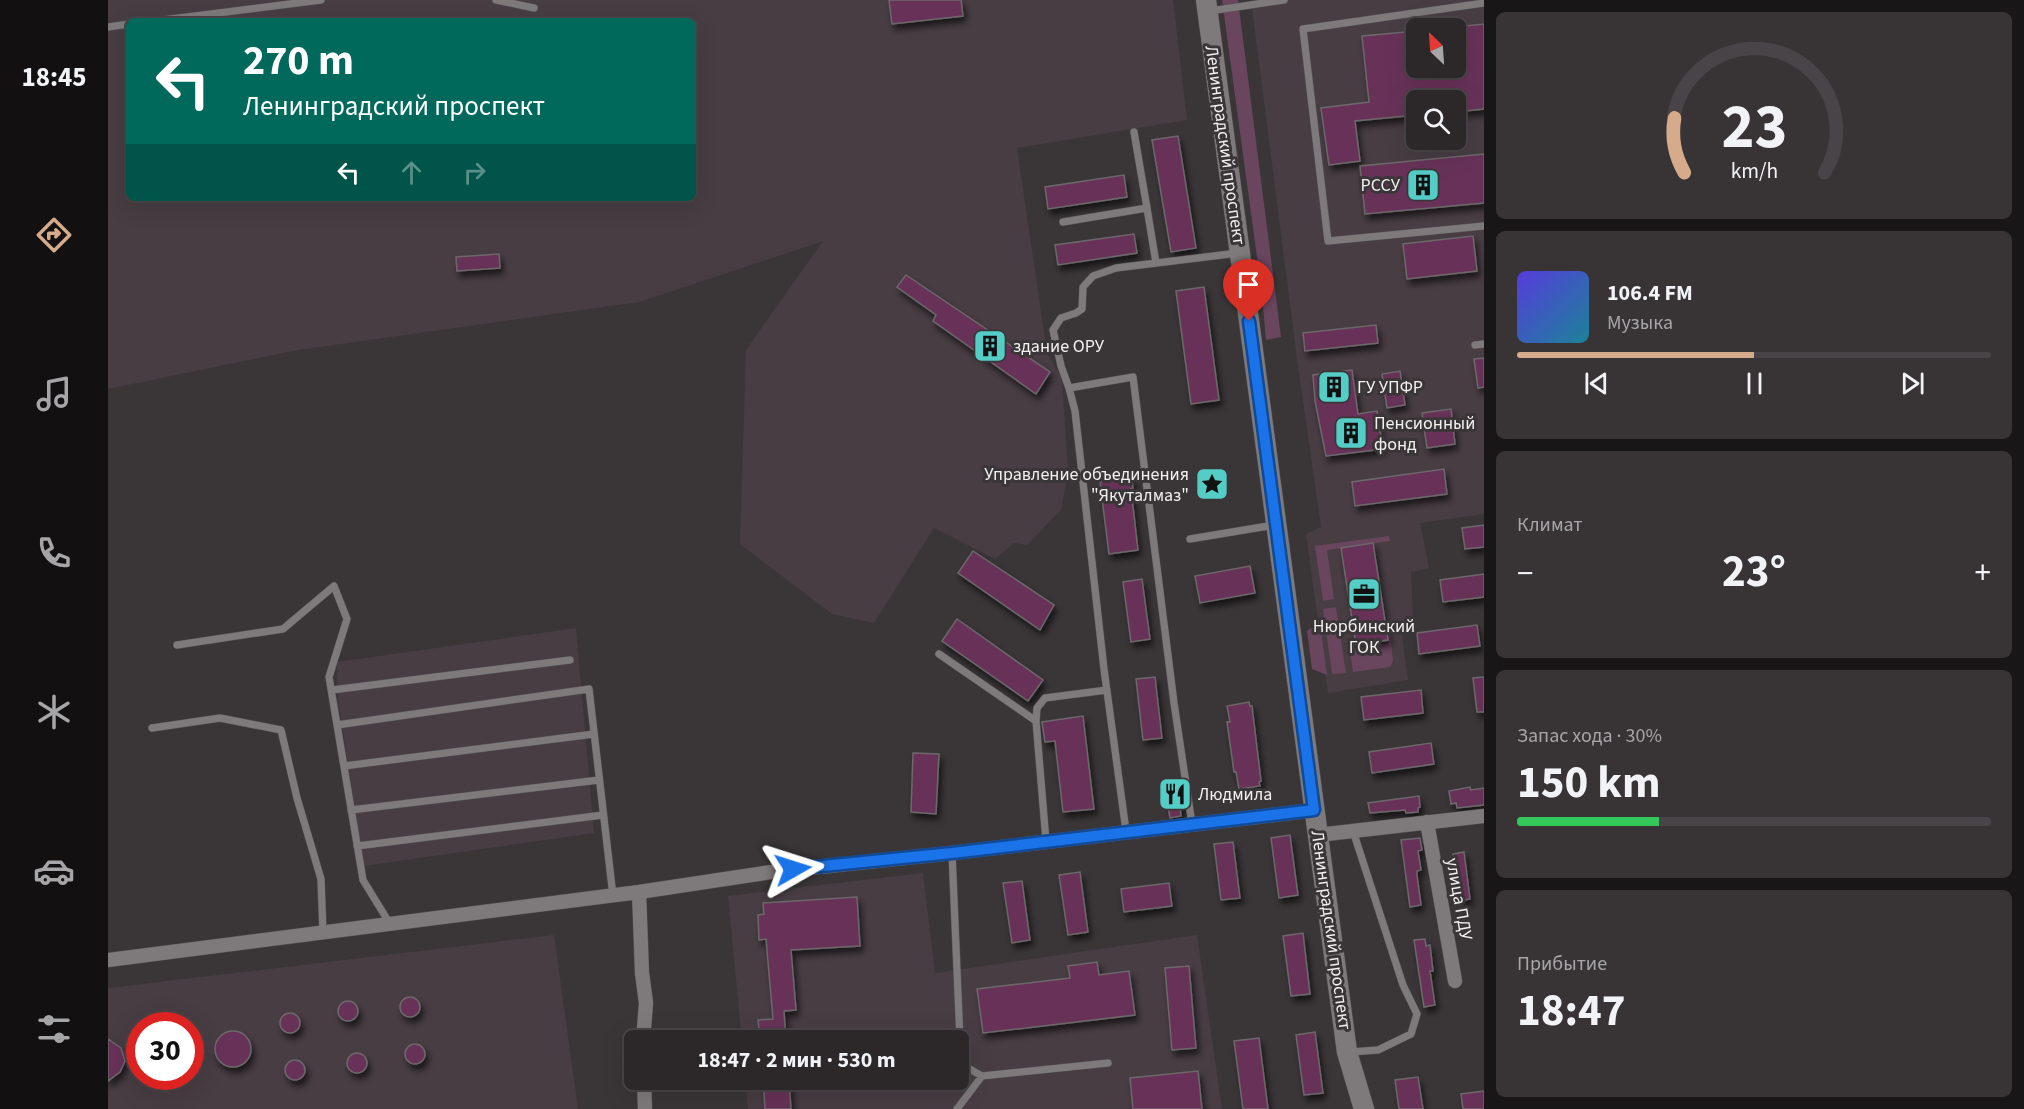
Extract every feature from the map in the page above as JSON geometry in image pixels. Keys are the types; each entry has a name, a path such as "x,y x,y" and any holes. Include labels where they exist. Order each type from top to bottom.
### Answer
{"main road":[{"name":"Ленинградский проспект","path":"1206,6 1347,1052 1364,1109"}],"street":[{"path":"108,960 613,896 771,872 1314,810"},
{"path":"1318,836 1484,816"},
{"name":"улица ПДУ","path":"1427,822 1455,981"},
{"path":"639,892 642,973 646,1003 644,1030"},
{"path":"644,1090 645,1109"}],"lane":[{"path":"179,18 321,0"},
{"path":"496,0 534,8"},
{"path":"1206,6 1284,0"},
{"path":"1484,3 1303,29 1328,241 1484,226"},
{"path":"108,27 126,24"},
{"path":"1134,132 1156,263"},
{"path":"1063,222 1146,208"},
{"path":"1126,831 1107,690 1075,411 1060,366 1053,330 1061,318 1076,314 1082,309 1083,287 1093,276 1116,268 1240,253"},
{"path":"1475,345 1484,344"},
{"path":"1069,388 1133,377 1174,703 1192,824"},
{"path":"1190,538 1276,525"},
{"path":"177,645 283,628 334,586 347,619 329,676 351,810 363,880 390,924"},
{"path":"939,654 1036,721"},
{"path":"332,690 570,660"},
{"path":"337,724 589,689 613,896"},
{"path":"1046,841 1036,721 1037,708 1045,698 1107,690"},
{"path":"152,728 220,718 281,730 297,798 321,879 323,933"},
{"path":"344,766 594,734"},
{"path":"351,810 599,780"},
{"path":"357,846 603,815"},
{"path":"1347,1052 1378,1050 1411,1034 1418,1014 1403,985 1353,831"},
{"path":"952,853 961,1064 982,1076 1107,1062"},
{"path":"957,1109 982,1076"}],"shaded area":[{"path":"108,0 1173,0 1187,120 1017,148 1047,353 1062,379 1068,472 1061,510 1027,545 1014,543 995,559 934,528 874,623 832,614 740,544 746,350 823,241 639,302 298,350 108,389"},
{"path":"1222,0 1238,0 1281,337 1266,340 1262,294"},
{"path":"1251,0 1484,0 1484,514 1420,523 1429,568 1411,572 1413,617 1400,621 1408,680 1328,693 1306,534 1321,527"},
{"path":"1389,536 1390,541 1327,550 1334,599 1323,601 1315,546"},
{"path":"1336,607 1346,673 1332,674 1323,609"},
{"path":"1320,622 1327,675 1312,669 1307,631"},
{"path":"1387,623 1389,623 1393,661 1390,667 1353,672 1350,650 1389,643"},
{"path":"576,628 594,833 364,866 338,700 337,662"},
{"path":"923,873 935,973 1197,935 1222,1109 748,1109 747,1090 969,1090 969,1030 741,1030 728,896"},
{"path":"554,935 578,1109 108,1109 108,988"}],"building":[{"path":"889,0 961,0 963,16 892,24"},
{"path":"1484,24 1484,109 1466,111 1466,90 1406,90 1406,116 1355,121 1360,161 1329,165 1321,108 1369,102 1362,36 1406,32 1406,78 1466,78 1466,26"},
{"path":"1178,136 1196,248 1171,252 1152,140"},
{"name":"РССУ","path":"1484,154 1484,203 1365,214 1360,166"},
{"path":"1124,175 1127,197 1048,209 1045,187"},
{"path":"1134,234 1137,253 1058,265 1055,245"},
{"path":"1473,236 1477,271 1407,279 1403,244"},
{"path":"499,254 500,268 457,271 456,257"},
{"name":"здание ОРУ","path":"906,275 1050,372 1036,394 933,321 936,315 897,287"},
{"path":"1204,287 1219,400 1191,404 1176,291"},
{"path":"1376,325 1378,343 1305,351 1303,333"},
{"path":"1484,358 1484,387 1478,388 1474,359"},
{"path":"1352,370 1358,414 1377,411 1383,449 1326,456 1315,401 1313,375"},
{"path":"1400,371 1405,405 1387,408 1382,374"},
{"path":"1451,409 1455,444 1427,448 1422,413"},
{"path":"1444,469 1447,494 1355,506 1352,482"},
{"path":"1132,478 1133,489 1131,489 1138,550 1109,554 1100,482"},
{"path":"1484,525 1484,547 1465,549 1462,528"},
{"name":"Нюрбинский ГОК","path":"1373,543 1388,640 1356,645 1341,548"},
{"path":"973,551 1054,605 1040,630 958,573"},
{"path":"1250,566 1255,593 1200,603 1195,576"},
{"path":"1484,574 1484,597 1443,602 1440,580"},
{"path":"1142,579 1150,639 1131,642 1123,582"},
{"path":"957,619 1043,680 1028,701 942,641"},
{"path":"1477,625 1480,646 1419,654 1417,633"},
{"path":"1155,677 1162,738 1143,740 1136,679"},
{"path":"1484,677 1484,712 1477,712 1473,678"},
{"path":"1421,690 1423,713 1364,720 1361,697"},
{"path":"1249,702 1252,706 1261,781 1260,786 1239,789 1236,772 1234,772 1227,706"},
{"path":"1083,716 1094,809 1063,812 1055,741 1045,742 1042,722"},
{"path":"1431,743 1434,764 1372,773 1369,752"},
{"path":"913,753 939,754 936,814 911,812"},
{"name":"Людмила","path":"1180,781 1184,806 1180,807 1181,816 1170,818 1164,783"},
{"path":"1470,787 1471,790 1484,788 1484,805 1457,808 1456,803 1451,804 1449,791"},
{"path":"1419,796 1418,812 1406,813 1405,810 1370,813 1368,803"},
{"path":"1290,835 1298,895 1279,898 1271,838"},
{"path":"1420,838 1422,850 1418,851 1421,870 1417,871 1417,875 1421,905 1410,907 1401,840"},
{"path":"1233,842 1240,898 1221,900 1214,844"},
{"path":"1464,852 1470,899 1460,901 1453,854"},
{"path":"1080,872 1088,932 1068,935 1059,875"},
{"path":"1022,881 1030,940 1012,943 1003,883"},
{"path":"1169,883 1172,906 1124,912 1121,889"},
{"path":"857,897 860,946 791,950 796,1010 784,1011 785,1030 759,1030 758,1020 773,1019 766,939 759,940 758,915 764,914 763,903"},
{"path":"1303,933 1310,994 1291,996 1283,936"},
{"path":"1425,939 1426,946 1430,945 1433,971 1430,971 1435,1005 1424,1007 1414,940"},
{"path":"1097,962 1099,975 1129,971 1135,1015 983,1033 977,989 1070,978 1068,966"},
{"path":"1189,966 1196,1048 1172,1050 1165,968"},
{"path":"410,997 417,1000 420,1007 417,1014 410,1017 403,1014 400,1007 403,1000"},
{"path":"348,1001 355,1004 358,1011 355,1018 348,1021 341,1018 338,1011 341,1004"},
{"path":"290,1013 297,1016 300,1023 297,1030 290,1033 283,1030 280,1023 283,1016"},
{"path":"233,1031 246,1036 251,1049 246,1062 233,1067 220,1062 215,1049 220,1036"},
{"path":"1315,1032 1323,1093 1304,1095 1296,1035"},
{"path":"1259,1038 1268,1109 1243,1109 1234,1041"},
{"path":"108,1039 121,1048 125,1061 120,1072 108,1081"},
{"path":"415,1044 422,1047 425,1054 422,1061 415,1064 408,1061 405,1054 408,1047"},
{"path":"357,1053 364,1056 367,1063 364,1070 357,1073 350,1070 347,1063 350,1056"},
{"path":"295,1060 302,1063 305,1070 302,1077 295,1080 288,1077 285,1070 288,1063"},
{"path":"1198,1071 1202,1109 1133,1109 1130,1078"},
{"path":"1418,1077 1423,1109 1399,1109 1395,1080"},
{"path":"764,1090 790,1090 791,1109 765,1109"},
{"path":"1484,1091 1484,1109 1463,1109 1461,1094"}],"place":[{"name":"РССУ","path":"1423,185"},
{"name":"здание ОРУ","path":"990,346"},
{"name":"ГУ УПФР","path":"1334,387"},
{"name":"Пенсионный фонд","path":"1351,433"},
{"name":"Управление объединения \"Якуталмаз\"","path":"1212,484"},
{"name":"Нюрбинский ГОК","path":"1364,594"},
{"name":"Людмила","path":"1175,794"}],"route":[{"path":"793,869 952,853 1314,810 1249,321"}]}
